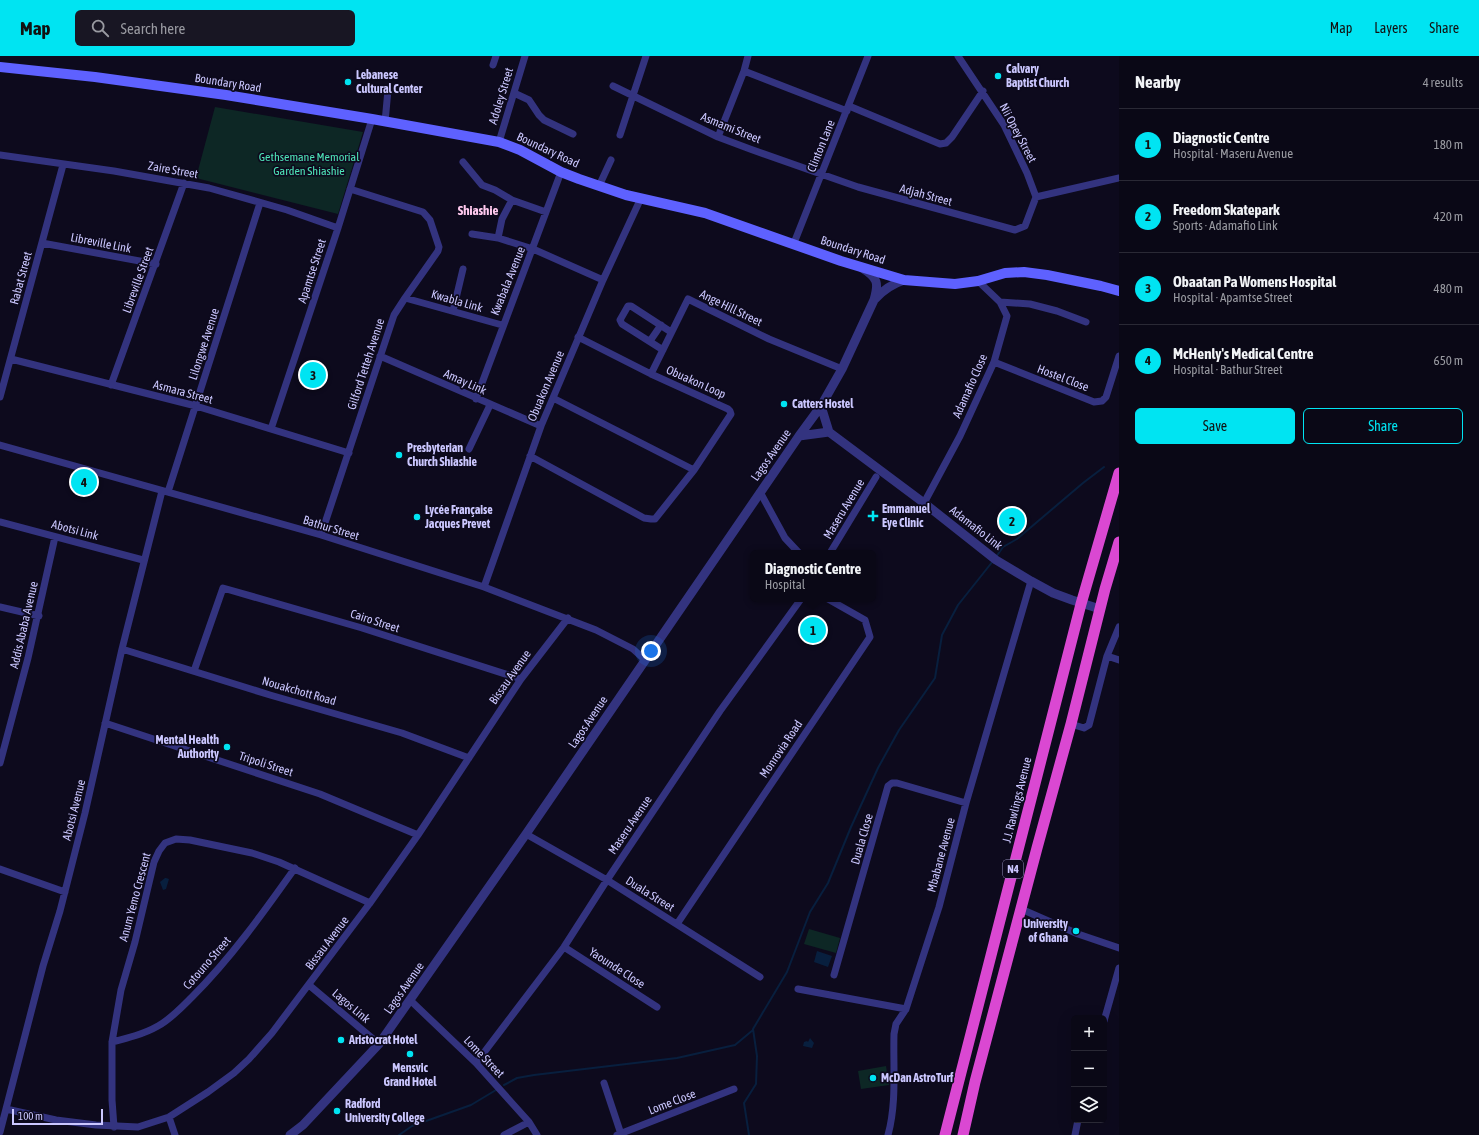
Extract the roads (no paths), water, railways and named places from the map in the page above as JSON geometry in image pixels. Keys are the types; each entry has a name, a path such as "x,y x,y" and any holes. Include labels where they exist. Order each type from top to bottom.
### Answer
{"highway":[{"name":"J.J. Rawlings Avenue","path":"945,1135 1081,604 1119,473"},
{"name":"N4","path":"963,1135 975,1082 1119,542"}],"main road":[{"name":"Boundary Road","path":"0,66 218,94 372,119 499,142 520,150 561,172 599,186 641,198 672,204 705,213 861,267 904,280 955,284 978,281 1005,273 1024,272 1062,278 1119,291"}],"street":[{"path":"493,65 496,56"},
{"name":"Adoley Street","path":"499,142 525,56"},
{"path":"620,135 646,56"},
{"path":"718,137 744,71 748,56"},
{"name":"Clinton Lane","path":"794,243 868,56"},
{"name":"Nii Opey Street","path":"958,56 983,91 1004,125 1027,173 1036,197"},
{"path":"744,71 848,108 940,144 946,143 952,137 983,91"},
{"name":"Asmami Street","path":"613,86 718,137 822,174"},
{"path":"385,122 388,90"},
{"path":"514,93 530,100 539,115 544,120 573,134"},
{"name":"Apamtse Street","path":"271,429 338,228 372,119"},
{"name":"Zaire Street","path":"0,155 114,171 209,188 338,228"},
{"path":"599,186 611,160"},
{"path":"463,162 482,185 495,190 512,200 546,212"},
{"name":"Rabat Street","path":"0,397 63,165"},
{"name":"Kwabala Avenue","path":"476,399 502,325 533,249 561,172"},
{"name":"Adjah Street","path":"822,174 858,187 1015,230 1024,226 1036,197"},
{"path":"1036,197 1119,178"},
{"name":"Libreville Street","path":"111,384 156,264 184,183"},
{"name":"Gilford Tetteh Avenue","path":"321,535 394,315 438,251 439,247 430,220 423,212 350,189"},
{"name":"Obuakon Avenue","path":"484,587 541,426 603,280 641,198"},
{"path":"498,238 502,219 512,200"},
{"name":"Lilongwe Avenue","path":"165,491 196,406 260,203"},
{"path":"472,234 498,238 533,249 603,280"},
{"name":"Libreville Link","path":"42,243 156,264"},
{"name":"Lagos Avenue","path":"290,1135 303,1125 379,1044 526,834 760,492 821,406 842,369 874,300 877,289 876,280 871,274 861,267"},
{"path":"453,311 463,269"},
{"name":"Lagos Avenue","path":"874,300 886,288 904,280"},
{"name":"Adamafio Close","path":"924,503 960,436 994,362 1007,316 1000,302 978,281"},
{"name":"Kwabla Link","path":"405,298 502,325"},
{"name":"Ange Hill Street","path":"651,374 688,298 769,339 842,369"},
{"path":"1000,302 1030,304 1057,311 1086,322"},
{"path":"663,350 650,340 622,324 620,320 628,306 630,306 671,332"},
{"path":"650,340 660,325"},
{"name":"Obuakon Loop","path":"578,337 651,374 730,411 730,414 694,470"},
{"name":"Amay Link","path":"380,356 541,426"},
{"name":"Hostel Close","path":"994,362 1094,402 1102,401 1106,397 1119,356"},
{"name":"Asmara Street","path":"11,359 196,406 349,453"},
{"path":"530,456 644,518 651,520 655,519 694,470 553,398"},
{"path":"469,449 490,405"},
{"path":"799,436 829,432 821,406"},
{"name":"Adamafio Link","path":"829,432 924,503 996,560 1053,593 1081,604 1100,609"},
{"name":"Bathur Street","path":"0,445 321,535 484,587 568,618 602,633 633,649 645,660"},
{"name":"Maseru Avenue","path":"832,550 876,477"},
{"name":"Abotsi Avenue","path":"0,1132 41,974 65,892 144,560 165,491"},
{"path":"760,492 785,538 796,550"},
{"name":"Abotsi Link","path":"0,522 144,560"},
{"name":"Addis Ababa Avenue","path":"0,763 39,616 55,537"},
{"name":"Mbabane Avenue","path":"888,1135 894,1102 894,1034 896,1024 906,1009 939,907 966,803 1031,581"},
{"name":"Cairo Street","path":"194,671 223,588 362,628 521,679"},
{"name":"Maseru Avenue","path":"476,1063 564,947 720,711 799,602"},
{"name":"Monrovia Road","path":"677,924 870,637 865,620 833,602"},
{"path":"0,607 39,616"},
{"name":"Bissau Avenue","path":"6,1109 56,1120 114,1127 138,1127 170,1118 234,1073 250,1059 272,1033 370,903 418,834 521,679 568,618"},
{"path":"1071,724 1084,728 1089,725 1107,656 1119,627"},
{"name":"Nouakchott Road","path":"122,649 402,733 469,758"},
{"path":"1107,656 1119,660"},
{"name":"Tripoli Street","path":"105,723 320,794 418,834"},
{"name":"Duala Close","path":"834,975 888,786 892,783 897,783 966,803"},
{"name":"Duala Street","path":"526,834 607,880 760,977"},
{"name":"Anum Yemo Crescent","path":"114,1127 112,1100 112,1042 121,990 154,862 165,843 176,839 190,840 252,853 295,868 370,903"},
{"name":"Cotouno Street","path":"112,1042 139,1035 158,1026 176,1013 206,983 226,960 262,915 295,868"},
{"path":"0,870 65,892"},
{"path":"1021,909 1078,934 1119,948"},
{"name":"Yaounde Close","path":"564,947 657,1007"},
{"path":"1106,1015 1119,968"},
{"name":"Lagos Link","path":"309,985 379,1044"},
{"path":"798,989 906,1009"},
{"name":"Lome Street","path":"410,1000 476,1063 529,1122 536,1135"},
{"path":"604,1082 619,1134"},
{"name":"Lome Close","path":"619,1134 734,1089"},
{"path":"170,1118 175,1135"},
{"path":"504,1135 529,1122"},
{"path":"1075,1135 1077,1123"}],"water":[{"path":"165,878 169,879 166,889 163,890 160,882"},
{"path":"817,951 832,956 828,967 814,962"},
{"path":"810,1038 814,1043 812,1048 803,1046 804,1042 808,1042"}],"waterway":[{"path":"996,557 1003,547 1017,539 1104,467"},
{"path":"749,1135 744,1103 756,1084 757,1056 753,1029 787,972 810,912 828,883 851,827 878,768 899,730 935,678 942,635 958,605 993,561"},
{"path":"504,1085 517,1078 534,1075 677,1058 735,1045 753,1030"},
{"path":"399,1135 412,1126 471,1105 496,1090"}],"place":[{"name":"Calvary Baptist Church","path":"998,76"},
{"name":"Lebanese Cultural Center","path":"348,82"},
{"name":"Obaatan Pa Womens Hospital","path":"313,375"},
{"name":"Catters Hostel","path":"784,404"},
{"name":"Presbyterian Church Shiashie","path":"399,455"},
{"name":"McHenly's Medical Centre","path":"84,482"},
{"name":"Emmanuel Eye Clinic","path":"873,516"},
{"name":"Lycée Française Jacques Prevet","path":"417,517"},
{"name":"Freedom Skatepark","path":"1012,521"},
{"name":"Diagnostic Centre","path":"813,630"},
{"name":"Mental Health Authority","path":"227,747"},
{"name":"University of Ghana","path":"1076,931"},
{"name":"Aristocrat Hotel","path":"341,1040"},
{"name":"Mensvic Grand Hotel","path":"410,1054"},
{"name":"McDan AstroTurf","path":"873,1078"},
{"name":"Radford University College","path":"337,1111"}],"district":[{"name":"Shiashie","path":"478,210"}],"park label":[{"name":"Gethsemane Memorial Garden Shiashie","path":"309,164"}]}
